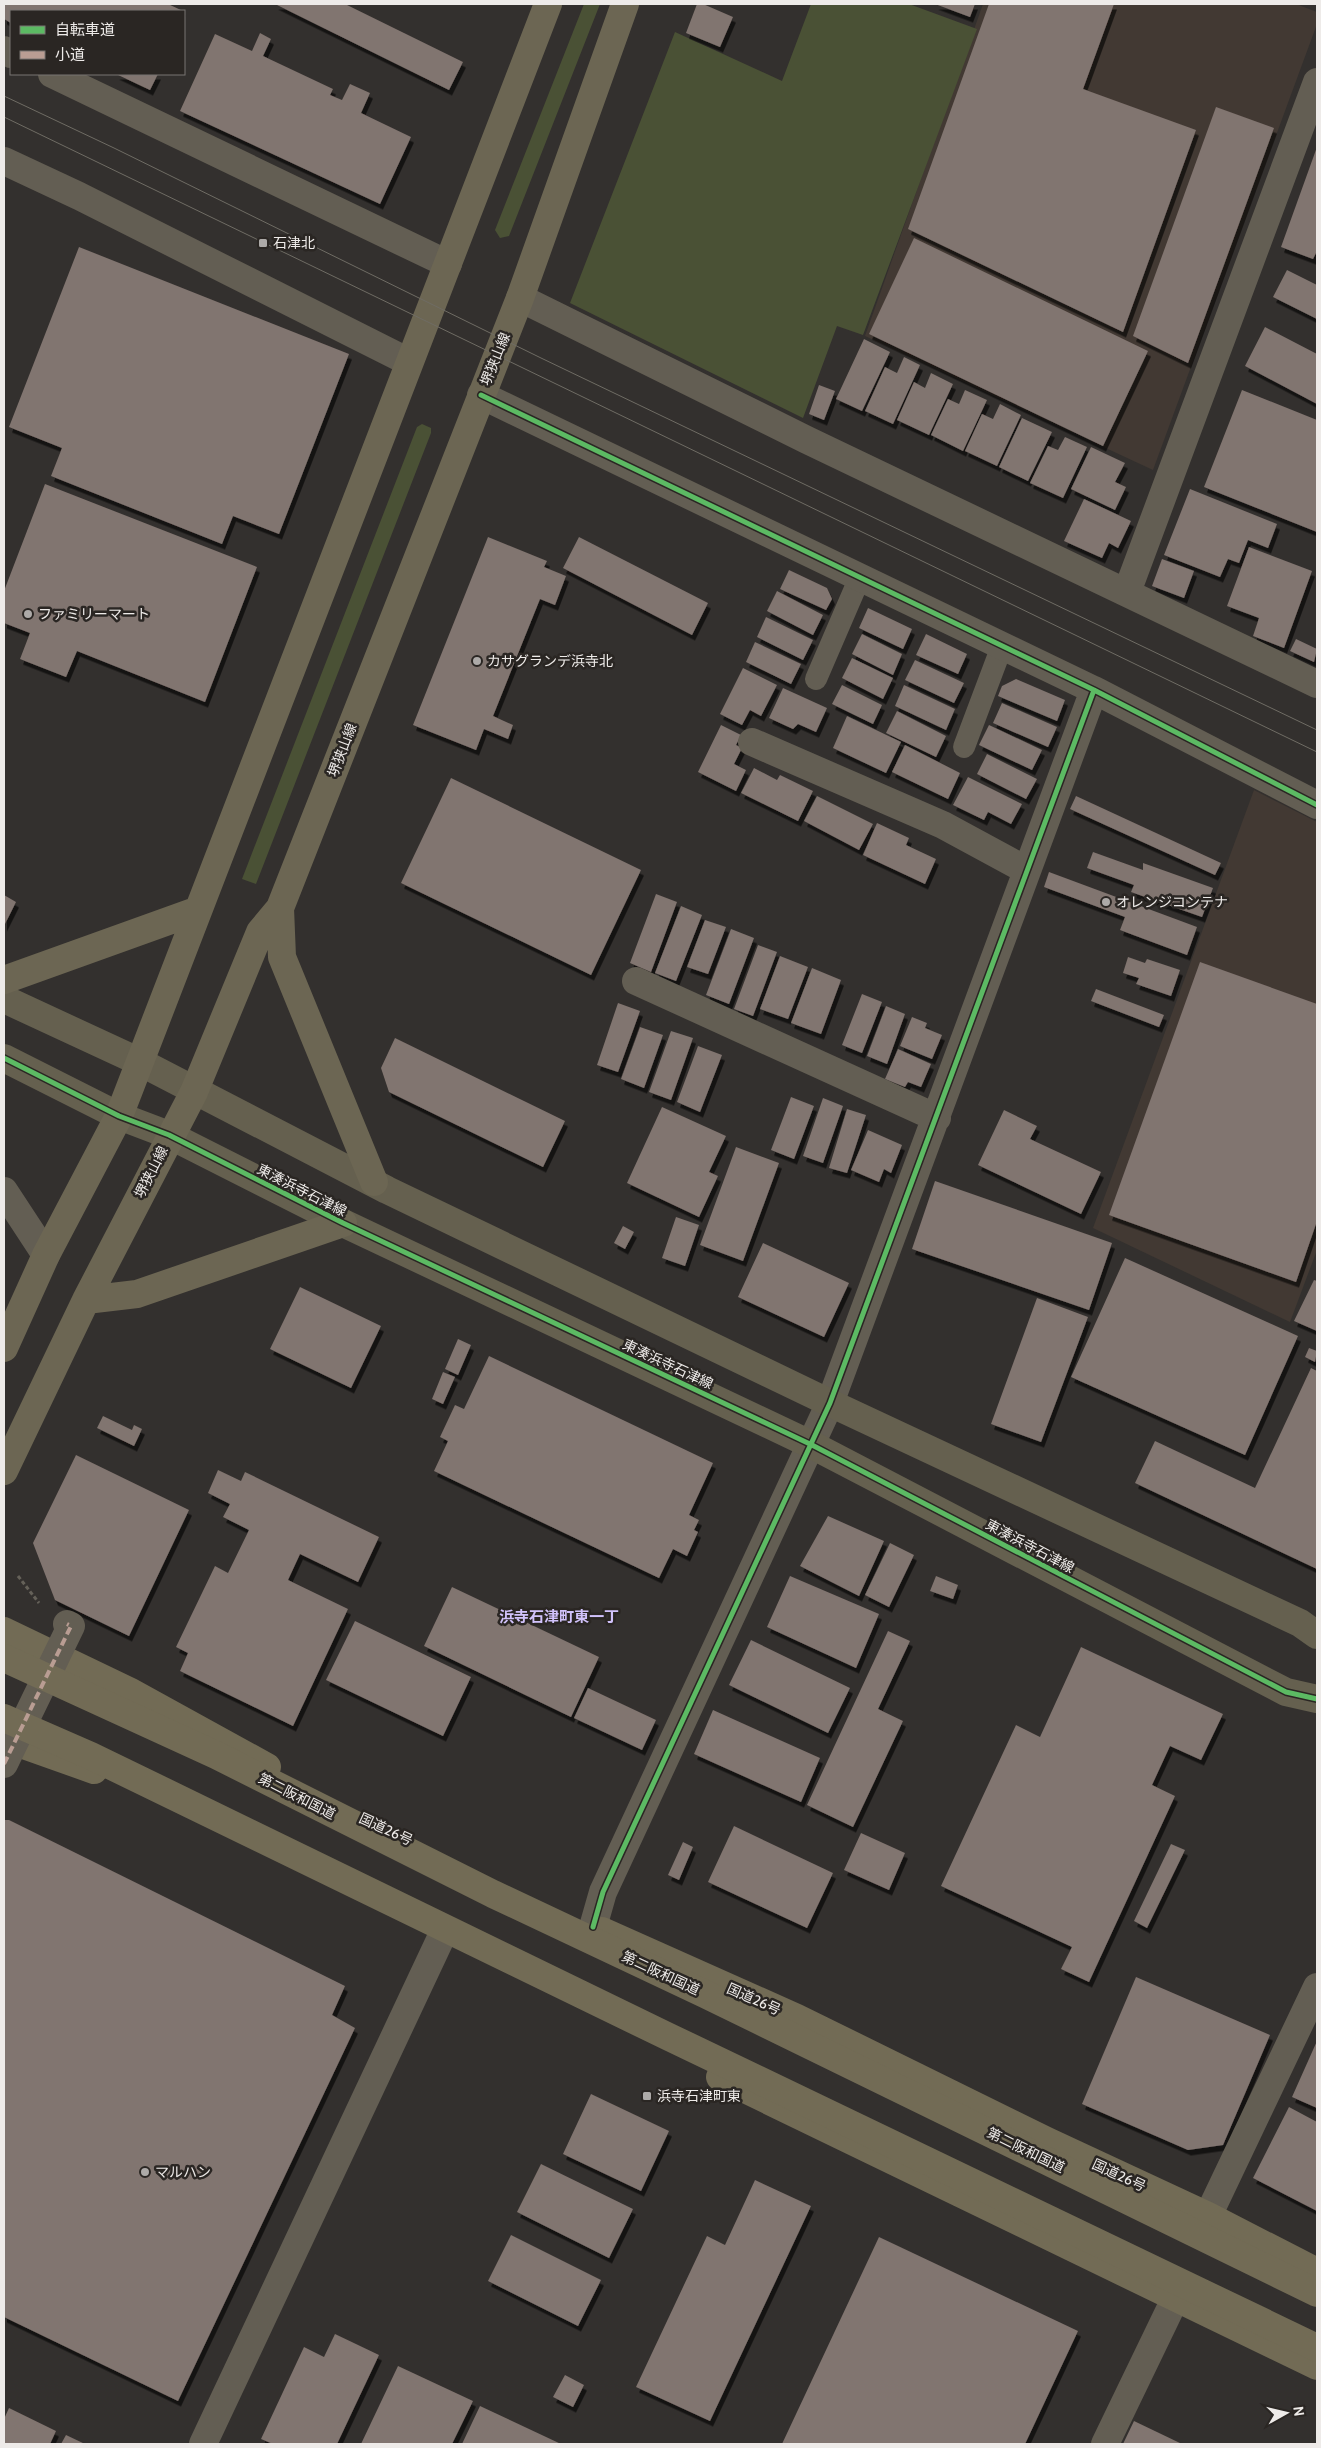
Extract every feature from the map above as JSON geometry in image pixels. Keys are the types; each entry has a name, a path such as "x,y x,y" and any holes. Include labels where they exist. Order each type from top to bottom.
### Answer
{"highway":[{"name":"国道26号","path":"4,1631 128,1690 342,1808 593,1927 797,2018 1047,2141 1208,2216 1317,2272"},
{"name":"第二阪和国道","path":"4,1658 216,1755 493,1894 714,1998 1317,2293"},
{"path":"4,1718 91,1756 669,2037 1317,2348"},
{"path":"4,1738 87,1766 440,1940 1317,2366"}],"main road":[{"path":"4,1348 46,1255 119,1116 196,912 548,4"},
{"name":"堺狭山線","path":"4,1472 86,1300 169,1135 194,1092 260,932 280,908 520,298 625,4"},
{"path":"280,908 282,957 374,1182"},
{"path":"4,980 196,912"},
{"path":"86,1300 137,1294 343,1223"}],"street":[{"path":"54,75 448,264"},
{"path":"1127,592 1317,82"},
{"path":"4,161 79,196 409,362"},
{"path":"520,298 806,440 1317,684"},
{"path":"481,395 1094,690 1317,805"},
{"path":"593,1927 603,1892 830,1403 1094,690"},
{"path":"752,742 943,825 1026,870"},
{"path":"636,981 937,1118"},
{"path":"4,999 140,1062 194,1092 374,1182 830,1403 1300,1623 1317,1635"},
{"name":"東湊浜寺石津線","path":"4,1058 119,1116 169,1135 343,1223 812,1445 1286,1692 1317,1699"},
{"path":"4,1191 46,1255"},
{"path":"4,1764 71,1626 67,1624"},
{"path":"202,2444 440,1940"},
{"path":"1208,2216 1317,1987"},
{"path":"1105,2444 1176,2299"}],"lane":[{"path":"816,679 860,577"},
{"path":"964,747 1002,646"}],"shaded area":[{"path":"983,4 1296,4 1317,12 1317,24 1153,470 865,336"},
{"path":"1254,790 1317,822 1317,1250 1290,1322 1093,1228"}],"green space":[{"path":"584,4 600,4 509,236 500,238 495,230"},
{"path":"811,4 909,4 977,29 863,335 837,326 803,418 570,303 675,32 782,81"},
{"path":"422,424 431,428 431,433 256,884 242,879 417,427"}],"building":[{"path":"4,4 168,4 181,10 10,10 10,22 4,19"},
{"path":"275,4 345,4 463,62 449,90"},
{"path":"697,4 703,4 733,17 720,47 686,33"},
{"path":"935,4 975,4 970,17"},
{"path":"989,4 1114,4 1083,89 1196,130 1123,332 908,229"},
{"path":"260,33 271,39 263,56 333,89 330,95 342,100 350,84 370,93 361,113 411,137 380,204 180,111 215,34 252,51"},
{"path":"118,75 158,75 150,90"},
{"path":"1216,107 1274,128 1188,363 1133,336"},
{"path":"1317,147 1317,251 1313,259 1281,247"},
{"path":"914,238 1148,351 1103,446 869,334"},
{"path":"79,247 349,354 279,534 233,516 222,544 51,476 62,448 9,427"},
{"path":"1287,270 1317,285 1317,319 1273,297"},
{"path":"1265,327 1317,354 1317,404 1245,366"},
{"path":"864,339 890,352 862,411 836,399"},
{"path":"904,357 920,365 893,424 865,411 885,367 897,373"},
{"path":"931,373 953,384 929,435 897,420 914,382 925,388"},
{"path":"819,385 835,391 824,420 809,414"},
{"path":"965,390 987,400 963,451 931,435 948,399 959,404"},
{"path":"1242,390 1317,420 1317,532 1204,487"},
{"path":"1000,404 1021,415 997,466 965,451 982,414 993,419"},
{"path":"1022,418 1052,432 1028,481 999,467"},
{"path":"1065,437 1087,447 1063,498 1030,483 1048,446 1058,450"},
{"path":"1091,447 1125,463 1115,482 1126,487 1115,510 1071,489"},
{"path":"45,484 257,567 205,702 77,651 66,677 20,659 30,633 4,623 4,591"},
{"path":"1190,489 1277,524 1268,548 1248,540 1239,563 1228,559 1220,577 1164,555"},
{"path":"1084,499 1131,521 1118,548 1109,543 1102,558 1064,541"},
{"name":"カサグランデ浜寺北","path":"488,537 547,561 544,567 566,576 555,605 540,599 493,716 513,725 508,739 484,729 476,750 413,725"},
{"path":"579,537 708,603 692,635 563,568"},
{"path":"1249,547 1312,571 1284,648 1253,636 1259,618 1227,606"},
{"path":"1162,559 1194,571 1184,598 1152,586"},
{"path":"789,570 827,588 832,599 826,610 780,589"},
{"path":"777,591 823,615 813,635 767,611"},
{"path":"868,608 912,629 903,649 859,628"},
{"path":"766,617 813,640 803,660 757,637"},
{"path":"862,634 902,654 893,675 852,654"},
{"path":"926,634 967,654 958,674 916,655"},
{"path":"1296,639 1317,649 1314,662 1290,651"},
{"path":"755,642 801,664 791,684 746,662"},
{"path":"852,658 893,678 883,699 842,678"},
{"path":"915,660 964,683 954,703 905,680"},
{"path":"743,668 777,685 761,716 750,710 742,725 720,714"},
{"path":"1016,679 1065,700 1057,721 998,696 1002,686"},
{"path":"842,685 882,705 873,724 832,704"},
{"path":"904,685 955,709 946,730 895,706"},
{"path":"783,688 827,708 816,732 798,724 793,729 769,718"},
{"path":"1002,703 1057,727 1048,747 993,723"},
{"path":"897,711 946,736 936,757 886,733"},
{"path":"847,716 901,742 886,773 833,748"},
{"path":"721,725 741,735 736,745 742,748 734,764 746,770 736,791 698,772"},
{"path":"989,725 1042,750 1032,770 979,745"},
{"path":"905,745 960,773 948,799 892,772"},
{"path":"987,754 1037,779 1026,799 977,774"},
{"path":"754,768 777,780 780,775 813,791 798,821 741,793"},
{"path":"968,777 1022,804 1011,824 988,812 984,820 953,805"},
{"path":"451,778 641,870 591,975 401,883"},
{"path":"817,796 873,824 859,850 804,821"},
{"path":"1076,796 1221,863 1215,875 1070,809"},
{"path":"877,823 909,838 906,845 936,859 925,884 863,855"},
{"path":"1093,852 1143,870 1143,863 1213,888 1202,917 1131,892 1134,885 1087,868"},
{"name":"オレンジコンテナ","path":"1049,872 1197,927 1187,955 1120,930 1125,917 1044,887"},
{"path":"656,894 677,902 651,972 630,963"},
{"path":"4,895 16,902 4,926"},
{"path":"681,906 702,915 676,981 655,973"},
{"path":"705,920 726,927 708,974 687,967"},
{"path":"731,929 754,938 729,1004 706,995"},
{"path":"758,945 777,952 753,1016 734,1009"},
{"path":"780,956 808,967 788,1019 760,1009"},
{"path":"1128,957 1145,963 1147,959 1180,970 1171,996 1136,984 1139,978 1123,973"},
{"path":"1200,962 1317,1004 1317,1221 1296,1282 1109,1215"},
{"path":"812,968 841,980 821,1034 791,1023"},
{"path":"1096,989 1164,1015 1159,1027 1091,1001"},
{"path":"862,994 882,1002 862,1053 842,1045"},
{"path":"618,1003 640,1011 618,1072 597,1065"},
{"path":"886,1006 905,1014 887,1064 867,1056"},
{"path":"912,1017 927,1023 925,1028 942,1035 932,1059 900,1046"},
{"path":"640,1027 663,1035 644,1088 621,1079"},
{"path":"671,1031 693,1038 671,1100 649,1092"},
{"path":"395,1038 565,1121 543,1167 389,1092 381,1068"},
{"path":"698,1046 722,1055 700,1112 677,1102"},
{"path":"898,1049 931,1064 921,1087 908,1082 905,1087 885,1079"},
{"path":"791,1097 814,1106 794,1159 771,1150"},
{"path":"823,1098 843,1106 823,1163 803,1156"},
{"path":"662,1107 726,1136 709,1172 718,1176 699,1217 627,1183"},
{"path":"847,1109 866,1115 847,1173 829,1168"},
{"path":"1004,1110 1037,1126 1030,1139 1101,1172 1081,1214 978,1165"},
{"path":"868,1130 902,1145 891,1173 884,1169 879,1182 851,1170"},
{"path":"736,1147 779,1163 743,1261 700,1245"},
{"path":"935,1181 1112,1243 1089,1310 912,1249"},
{"path":"676,1217 699,1225 685,1266 662,1258"},
{"path":"623,1226 634,1232 625,1249 614,1243"},
{"path":"763,1243 849,1283 824,1337 738,1297"},
{"path":"1125,1258 1298,1336 1245,1455 1071,1377"},
{"path":"1314,1280 1317,1281 1317,1331 1294,1321"},
{"path":"300,1287 381,1326 351,1388 270,1349"},
{"path":"1037,1298 1088,1317 1041,1442 991,1424"},
{"path":"458,1339 471,1345 458,1375 445,1369"},
{"path":"1309,1348 1317,1351 1315,1362 1305,1357"},
{"path":"489,1356 713,1463 689,1515 699,1520 694,1530 698,1532 687,1556 673,1549 659,1578 434,1471 448,1441 440,1437 455,1405 464,1409"},
{"path":"1311,1368 1317,1371 1317,1569 1135,1483 1155,1441 1255,1488"},
{"path":"443,1372 455,1377 443,1404 432,1399"},
{"path":"103,1416 132,1430 134,1425 142,1429 134,1446 97,1428"},
{"path":"76,1455 189,1510 129,1636 55,1600 33,1543"},
{"path":"218,1470 241,1481 245,1472 379,1537 358,1582 300,1554 288,1580 348,1609 293,1726 180,1671 188,1653 176,1647 215,1566 228,1573 249,1530 223,1517 230,1504 208,1493"},
{"path":"828,1516 884,1541 859,1596 800,1566"},
{"path":"890,1543 914,1555 889,1607 865,1595"},
{"path":"790,1576 879,1614 856,1668 767,1627"},
{"path":"936,1576 958,1585 953,1599 930,1591"},
{"path":"452,1587 599,1657 571,1717 424,1646"},
{"path":"355,1621 471,1677 443,1736 326,1680"},
{"path":"888,1631 910,1641 878,1709 903,1721 853,1827 807,1805"},
{"path":"751,1640 850,1688 828,1733 729,1685"},
{"path":"1081,1647 1223,1714 1201,1760 1170,1746 1152,1785 1175,1796 1089,1982 1061,1969 1072,1947 941,1886 1016,1725 1040,1737"},
{"path":"588,1688 656,1720 642,1750 574,1718"},
{"path":"713,1710 820,1758 801,1802 694,1754"},
{"name":"マルハン","path":"4,1820 9,1820 345,1986 332,2015 355,2028 178,2401 4,2317"},
{"path":"734,1826 833,1873 807,1928 708,1882"},
{"path":"861,1833 905,1853 889,1890 844,1870"},
{"path":"683,1842 693,1847 679,1880 668,1875"},
{"path":"1171,1844 1185,1850 1147,1928 1134,1921"},
{"path":"1136,1977 1270,2035 1223,2145 1188,2150 1082,2104"},
{"path":"1317,2041 1317,2108 1292,2097"},
{"path":"591,2094 669,2131 641,2191 563,2154"},
{"path":"1289,2107 1317,2122 1317,2211 1253,2178"},
{"path":"541,2164 633,2209 609,2258 517,2212"},
{"path":"755,2180 811,2206 710,2421 636,2387 707,2236 725,2245"},
{"path":"511,2235 601,2280 578,2326 488,2281"},
{"path":"879,2237 1078,2331 1025,2444 782,2444"},
{"path":"335,2334 379,2355 337,2444 273,2444 261,2439 304,2347 324,2357"},
{"path":"398,2366 473,2401 452,2444 361,2444"},
{"path":"565,2375 584,2385 573,2407 553,2397"},
{"path":"480,2406 561,2444 462,2444"},
{"path":"9,2408 56,2431 50,2444 4,2444 4,2419"},
{"path":"1134,2421 1182,2444 1123,2444"},
{"path":"66,2435 85,2444 61,2444"}],"tram line":[{"path":"4,96 541,358 1317,730"},
{"path":"4,117 1317,752"}],"marked path":[{"path":"4,1764 71,1626 67,1624"}],"cycle path":[{"path":"481,395 1094,690 1317,805"},
{"path":"593,1927 603,1892 830,1403 1094,690"},
{"path":"4,1058 119,1116 169,1135 343,1223 812,1445 1286,1692 1317,1699"}],"place":[{"name":"石津北","path":"263,243"},
{"name":"ファミリーマート","path":"28,614"},
{"name":"カサグランデ浜寺北","path":"477,661"},
{"name":"オレンジコンテナ","path":"1106,902"},
{"name":"浜寺石津町東","path":"647,2096"},
{"name":"マルハン","path":"145,2172"}],"district":[{"name":"浜寺石津町東一丁","path":"559,1617"}]}
